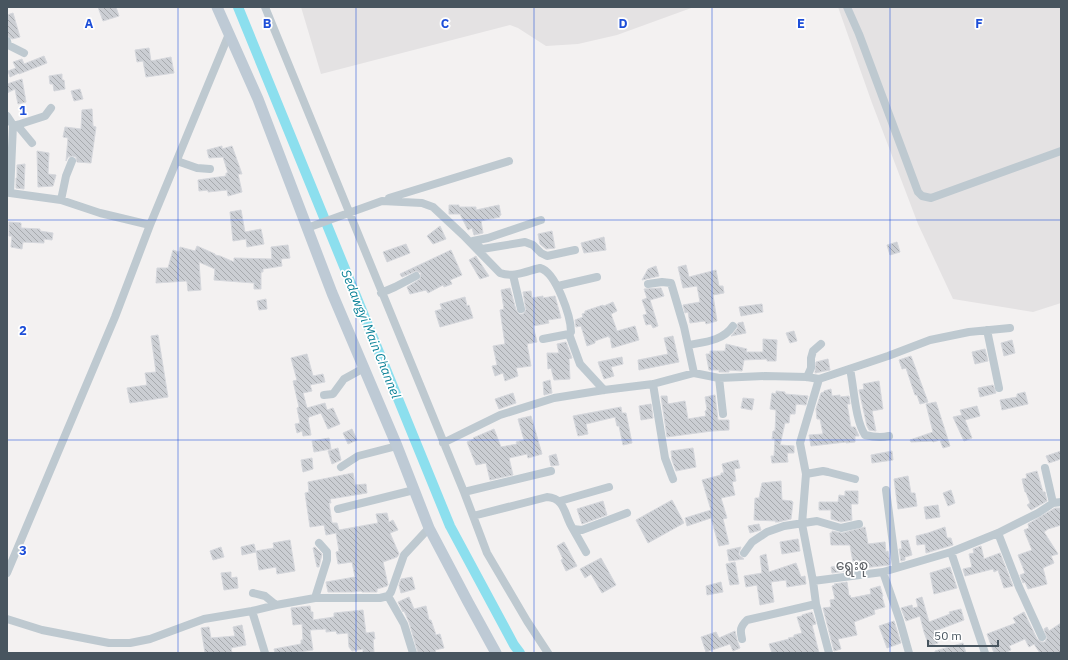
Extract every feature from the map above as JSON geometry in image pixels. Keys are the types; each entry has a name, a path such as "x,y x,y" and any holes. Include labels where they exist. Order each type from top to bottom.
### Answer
{"street":[{"path":"217,7 258,99 311,227 345,327 397,446 429,528 496,653"},
{"path":"264,7 464,492 487,553 548,653"},
{"path":"847,7 859,34 918,192 922,196 931,198 1061,151"},
{"path":"7,573 115,317 150,225 229,34"},
{"path":"7,41 8,45 24,53"},
{"path":"15,125 45,116 51,108"},
{"path":"7,116 32,143"},
{"path":"15,125 8,180 10,184 10,193 61,200 100,213 150,225"},
{"path":"61,200 66,176 72,161"},
{"path":"177,161 197,168 210,169"},
{"path":"311,227 382,200 509,161"},
{"path":"382,200 422,203 433,207 500,273 513,275 540,268 545,269 558,286 570,324 571,332 569,334 580,364 604,390"},
{"path":"473,242 541,220"},
{"path":"463,236 482,249 525,242 530,243 541,253 547,256 575,250"},
{"path":"513,275 521,309"},
{"path":"381,293 416,276"},
{"path":"558,286 597,277"},
{"path":"648,284 662,282 671,283 684,327 694,373"},
{"path":"688,345 714,340 729,333 733,326"},
{"path":"443,443 500,415 554,398 653,384 694,373 719,378 765,376 807,377 819,379 930,340 987,330 1010,328"},
{"path":"987,330 999,388"},
{"path":"543,339 569,334"},
{"path":"807,377 811,368 813,351 821,344"},
{"path":"324,395 333,394 344,379 364,368"},
{"path":"850,369 864,435 883,438 889,436"},
{"path":"719,378 723,414"},
{"path":"819,379 800,443 806,474 802,524 816,604 829,653"},
{"path":"653,384 663,451 673,479"},
{"path":"341,467 358,456 397,446"},
{"path":"813,581 883,572 951,552 998,533 1057,503 1045,468"},
{"path":"464,492 551,471"},
{"path":"806,474 823,471 856,479"},
{"path":"560,501 609,488"},
{"path":"338,509 414,490"},
{"path":"886,490 896,567"},
{"path":"473,516 547,497 554,497 560,501 573,530 586,552"},
{"path":"573,530 582,530 627,514"},
{"path":"744,553 752,542 768,532 784,526 817,521 841,528 859,524"},
{"path":"7,619 42,630 109,643 130,644 150,639 204,619 315,598 380,598 388,596 394,587 404,555 429,528"},
{"path":"998,533 1019,588 1042,637"},
{"path":"315,598 327,560 327,552 319,543"},
{"path":"951,552 985,653"},
{"path":"883,572 900,621 909,653"},
{"path":"253,592 265,596 276,606"},
{"path":"388,596 404,624 413,653"},
{"path":"742,639 740,630 746,620 816,604"},
{"path":"252,611 265,653"}],"shaded area":[{"path":"301,7 694,7 617,35 578,44 546,46 518,28 510,25 321,74"},
{"path":"838,7 1061,7 1061,303 1033,312 953,299 918,224 872,103"}],"building":[{"path":"98,7 116,7 119,16 103,21"},
{"path":"13,13 20,37 12,39 7,36 7,15"},
{"path":"149,48 151,61 171,57 174,73 146,77 143,61 137,62 135,50"},
{"path":"44,56 47,63 10,77 8,71 16,68 13,62 22,59 24,64"},
{"path":"62,74 65,89 54,91 53,84 50,84 49,76"},
{"path":"22,79 26,102 18,104 15,89 7,93 7,84"},
{"path":"80,89 83,99 74,101 71,91"},
{"path":"92,109 93,126 96,127 91,163 77,162 76,157 72,156 68,157 66,161 68,138 63,137 65,127 81,129 82,110"},
{"path":"222,146 222,149 232,146 242,174 238,174 242,192 228,196 227,190 208,192 208,190 199,191 198,180 226,176 226,173 228,173 223,157 209,158 207,150"},
{"path":"37,151 49,153 48,174 56,175 53,186 38,187"},
{"path":"25,164 24,189 16,188 17,165"},
{"path":"449,205 459,205 459,207 476,207 476,210 499,205 501,215 499,216 500,217 481,221 483,233 474,235 472,228 468,230 460,214 449,214"},
{"path":"241,210 245,232 261,229 264,244 247,247 246,239 233,241 230,212"},
{"path":"9,222 21,223 21,228 40,229 40,231 53,233 52,240 44,239 44,243 23,242 22,249 11,247 12,236 9,236"},
{"path":"440,226 446,239 433,244 427,236"},
{"path":"552,231 555,248 546,249 540,244 538,234"},
{"path":"604,237 606,250 584,253 581,243"},
{"path":"897,242 900,252 890,255 887,245"},
{"path":"406,244 410,253 387,262 383,252"},
{"path":"288,245 290,258 281,259 282,266 263,269 263,272 261,272 261,289 254,289 254,283 214,280 215,269 199,262 201,290 188,291 186,281 156,283 157,268 168,268 173,250 179,252 180,247 195,251 197,246 234,262 234,258 272,259 271,247"},
{"path":"451,250 462,275 450,280 452,284 444,287 443,285 428,293 426,290 410,294 407,287 420,279 421,273 416,271 402,277 400,274"},
{"path":"476,256 489,276 480,279 469,260"},
{"path":"686,265 689,277 716,270 719,286 723,286 724,293 713,295 717,321 706,324 705,321 690,323 688,312 685,313 683,305 700,302 697,286 683,288 678,267"},
{"path":"656,266 659,276 642,280 648,269"},
{"path":"510,288 516,310 519,314 523,314 526,310 523,292 531,291 532,298 555,296 561,318 548,320 549,323 533,326 537,342 527,344 531,366 516,368 518,376 505,381 503,373 495,376 492,366 497,365 493,346 505,344 500,310 504,309 501,290"},
{"path":"661,288 664,296 650,300 658,326 653,328 651,324 646,325 643,315 647,314 642,300 647,298 644,289"},
{"path":"465,297 467,306 469,305 473,318 440,327 435,311 442,309 440,304"},
{"path":"266,299 267,309 259,310 257,301"},
{"path":"613,302 617,311 611,314 617,331 635,326 639,340 612,348 609,336 595,341 595,343 587,346 581,326 576,327 575,320 583,317 582,314 585,313 585,311"},
{"path":"762,304 763,312 741,316 739,307"},
{"path":"743,322 746,333 731,336 737,329 738,323"},
{"path":"794,331 797,341 790,343 786,333"},
{"path":"158,335 168,397 130,403 127,388 147,385 145,373 156,372 151,336"},
{"path":"673,336 679,362 639,370 638,360 668,354 664,338"},
{"path":"763,339 777,340 776,361 767,361 767,359 744,360 742,371 729,370 729,372 719,372 719,370 709,370 706,354 710,354 710,351 725,351 726,344 747,349 746,352 763,352"},
{"path":"1012,340 1015,353 1004,356 1001,343"},
{"path":"566,342 572,358 569,359 570,379 554,380 551,368 548,369 547,353 559,353 557,344"},
{"path":"985,349 988,361 975,364 972,352"},
{"path":"307,354 313,376 323,374 325,382 310,385 312,391 303,393 307,408 325,403 327,410 333,408 340,424 328,429 321,413 308,418 311,435 303,436 302,431 297,433 295,424 300,423 297,408 299,407 293,381 297,380 291,358"},
{"path":"911,356 928,402 920,404 917,395 915,395 906,368 902,369 899,360"},
{"path":"622,357 623,364 611,367 614,376 604,379 598,362"},
{"path":"828,359 830,370 815,373 816,362"},
{"path":"550,380 552,393 544,395 543,382"},
{"path":"879,381 883,409 872,411 876,431 869,430 867,426 859,390 864,389 863,384"},
{"path":"993,385 996,393 980,397 978,388"},
{"path":"831,389 832,396 849,396 850,404 847,404 851,427 855,427 859,436 855,436 855,442 811,446 809,435 823,434 820,419 817,419 816,409 821,393"},
{"path":"776,391 785,392 785,394 808,396 806,405 796,404 795,414 790,414 789,423 785,423 780,445 794,446 794,453 787,453 788,462 772,463 771,456 774,456 775,439 772,439 773,431 775,431 776,410 770,409 772,393 776,394"},
{"path":"1025,392 1028,404 1002,410 1000,400 1017,397 1017,394"},
{"path":"513,393 516,403 499,409 495,399"},
{"path":"715,395 718,420 729,420 729,430 667,437 661,396 667,396 668,404 685,401 688,419 706,416 705,411 707,410 705,397"},
{"path":"743,398 754,399 752,410 741,408"},
{"path":"936,402 950,446 943,448 940,440 933,442 911,442 910,440 933,432 926,404"},
{"path":"651,404 653,418 641,420 639,406"},
{"path":"977,406 980,416 965,420 972,438 964,441 953,417 962,415 960,410"},
{"path":"621,407 622,413 626,413 632,443 623,445 619,426 617,426 615,417 586,424 588,434 578,436 573,416"},
{"path":"531,416 542,454 528,458 527,454 509,458 513,475 490,480 486,463 476,465 467,442 494,429 501,447 517,444 516,442 524,440 518,419"},
{"path":"352,429 357,440 348,444 343,433"},
{"path":"329,438 331,449 314,452 312,441"},
{"path":"338,448 341,460 332,464 328,451"},
{"path":"693,448 696,467 676,471 672,460 671,451"},
{"path":"892,451 893,460 872,463 871,455"},
{"path":"1061,451 1061,459 1049,463 1046,456"},
{"path":"556,454 559,465 551,466 549,456"},
{"path":"312,458 313,469 303,472 301,460"},
{"path":"738,460 740,468 734,469 736,481 732,482 735,495 721,498 727,518 723,519 729,544 719,546 711,518 687,526 685,518 711,510 702,480 721,475 721,473 724,473 722,464"},
{"path":"1037,471 1047,501 1031,510 1027,505 1030,503 1025,492 1022,479 1027,478 1026,474"},
{"path":"353,473 355,485 366,484 367,493 330,499 331,503 329,503 332,523 337,523 339,530 378,523 376,514 387,513 389,522 393,520 398,530 390,533 399,554 397,557 383,562 388,585 377,589 377,592 328,592 326,582 355,577 352,562 338,564 336,552 339,551 336,533 326,535 324,525 310,527 305,493 309,492 308,482"},
{"path":"908,476 911,493 915,493 917,506 898,509 894,479"},
{"path":"781,481 782,500 793,502 791,519 778,522 754,520 755,498 759,498 762,483"},
{"path":"951,490 955,503 948,506 943,493"},
{"path":"845,491 858,491 858,504 851,504 852,520 841,522 831,519 831,510 819,510 819,502 838,502 839,495 845,496"},
{"path":"672,500 684,523 648,543 636,520"},
{"path":"603,501 607,515 582,524 577,509"},
{"path":"938,505 940,517 926,519 924,507"},
{"path":"1055,508 1061,508 1061,525 1048,529 1044,532 1058,554 1051,556 1054,563 1043,568 1047,584 1028,589 1025,582 1023,583 1020,575 1025,573 1018,555 1032,550 1024,530 1029,528 1028,524"},
{"path":"759,524 761,530 750,533 748,526"},
{"path":"865,527 868,544 885,542 886,552 888,551 889,565 854,569 850,545 831,545 830,533 832,533 832,531 842,533"},
{"path":"945,527 947,538 951,538 953,545 926,553 925,544 917,545 916,536"},
{"path":"798,539 800,551 782,554 780,542"},
{"path":"290,540 295,571 277,574 276,567 259,570 256,551 274,548 273,543"},
{"path":"908,540 912,555 905,557 905,560 901,561 899,549 902,549 901,541"},
{"path":"564,542 577,566 566,571 561,560 563,559 557,546"},
{"path":"254,544 256,552 242,555 241,547"},
{"path":"981,546 984,559 1000,553 1013,586 1004,588 998,570 994,572 993,569 965,576 963,569 972,567 969,554 974,553 973,549"},
{"path":"221,547 224,557 213,560 210,551"},
{"path":"315,547 322,554 319,567 317,567 313,548"},
{"path":"741,547 739,555 744,559 729,561 727,550"},
{"path":"766,554 769,572 796,563 801,577 805,576 806,584 787,587 786,580 771,582 774,602 760,605 757,585 746,587 744,576 762,573 760,556"},
{"path":"601,558 616,585 602,593 591,574 585,578 580,569"},
{"path":"735,562 739,584 730,585 726,564"},
{"path":"852,563 853,570 832,573 831,567"},
{"path":"950,567 957,588 934,594 930,573"},
{"path":"231,572 231,578 237,577 238,588 224,590 221,573"},
{"path":"412,577 415,589 401,593 399,585 401,579"},
{"path":"721,582 723,592 707,595 706,586"},
{"path":"847,582 849,596 850,595 851,598 871,594 870,589 880,586 885,607 874,610 875,614 854,622 857,635 838,639 841,649 834,651 823,608 831,607 830,600 835,599 832,586 835,585 834,584"},
{"path":"409,597 414,609 426,606 429,620 431,620 436,635 440,634 444,648 435,650 436,653 418,653 409,622 398,602"},
{"path":"922,597 929,622 950,614 949,612 961,609 964,620 935,631 938,643 929,646 920,616 906,621 901,608 912,605 913,608 918,607 916,599"},
{"path":"310,606 311,612 313,612 313,620 334,617 334,613 363,610 366,633 374,632 374,652 363,653 363,649 352,651 349,647 348,633 337,634 336,631 326,632 326,629 310,630 313,650 291,653 275,653 274,649 301,644 301,640 303,640 302,624 293,625 291,608"},
{"path":"812,612 816,624 812,625 819,653 772,653 769,644 789,639 788,638 794,637 794,635 802,633 797,617"},
{"path":"1024,612 1037,639 1041,642 1045,642 1047,638 1044,629 1047,627 1049,631 1061,623 1061,653 1040,653 1034,644 1029,647 1025,639 1009,646 1011,650 1004,653 994,653 987,634 1016,623 1013,618"},
{"path":"894,621 901,643 887,648 879,626"},
{"path":"242,625 246,645 231,648 232,653 205,653 201,628 209,627 211,638 235,636 233,627"},
{"path":"735,631 740,648 733,651 730,644 706,652 701,637 716,632 719,638"},
{"path":"963,643 966,653 935,653 935,651"}],"waterway":[{"name":"Sedawgyi Main Channel","path":"238,7 450,526 514,645 520,653"}],"district":[{"name":"ရွေးစု","path":"852,565"}]}
